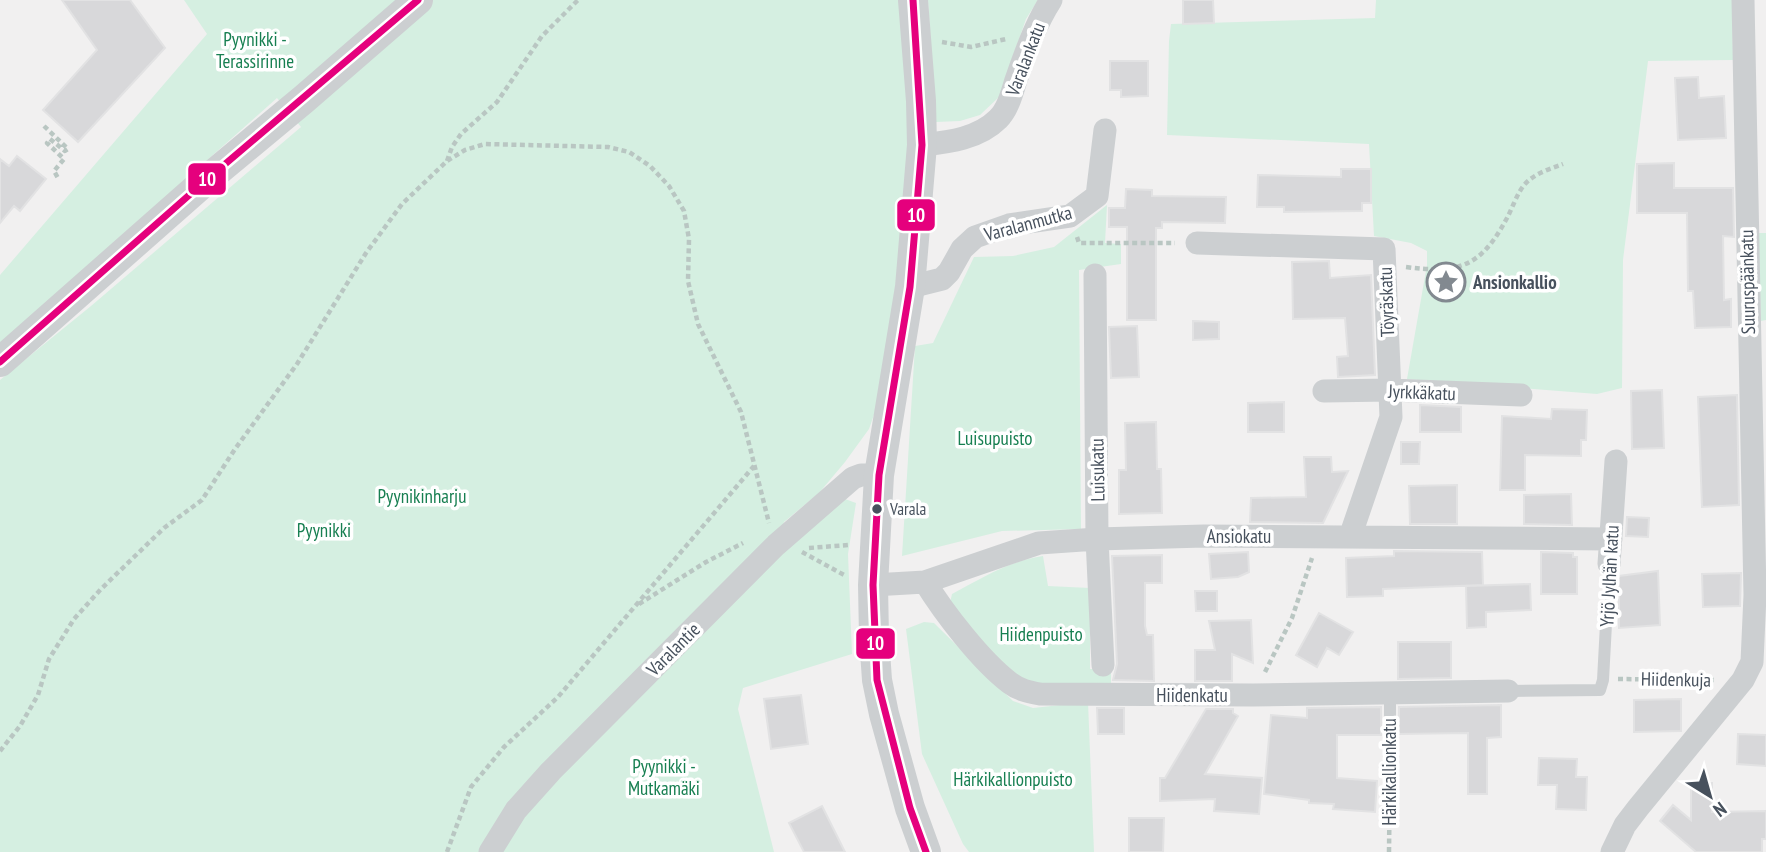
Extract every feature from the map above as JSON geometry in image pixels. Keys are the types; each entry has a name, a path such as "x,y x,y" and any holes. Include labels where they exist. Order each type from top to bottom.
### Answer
{"street":[{"path":"0,362 204,182 418,0"},
{"path":"913,0 922,145 910,287 863,582 874,637 877,680 895,756 926,852"},
{"name":"Varalankatu","path":"922,145 953,142 983,130 998,119 1007,105 1040,17 1051,0"},
{"name":"Suuruspäänkatu","path":"1612,852 1625,825 1743,680 1752,662 1755,595 1743,0"},
{"name":"Varalanmutka","path":"910,287 942,279 962,249 975,237 1009,225 1070,216 1097,196 1105,130"},
{"name":"Töyräskatu","path":"1197,243 1384,249 1391,417 1350,537"},
{"name":"Luisukatu","path":"1095,275 1097,539 1103,665"},
{"name":"Jyrkkäkatu","path":"1324,391 1390,390 1521,395"},
{"name":"Yrjö Jylhän katu","path":"1609,564 1616,461"},
{"name":"Varalantie","path":"490,852 516,810 551,771 776,545 853,478 878,475"},
{"name":"Ansiokatu","path":"863,582 925,582 1039,543 1097,539 1204,536 1611,538"},
{"name":"Hiidenkatu","path":"925,582 943,611 994,668 1025,692 1253,695 1508,691"}],"lane":[{"name":"Yrjö Jylhän katu","path":"1508,691 1600,690 1606,624"},
{"name":"Härkikallionkatu","path":"1390,692 1390,752"}],"path":[{"path":"447,161 461,134 497,102 542,36 578,0"},
{"path":"917,38 971,47 1034,33"},
{"path":"44,126 68,149 65,151 50,139 47,143 64,159 54,171 58,178"},
{"path":"0,751 20,726 38,695 49,659 75,618 164,528 202,500 322,327 366,253 402,204 447,161 465,150 485,144 608,147 629,152 650,166 669,186 684,211 689,239 688,281 698,324 741,412 776,545"},
{"path":"1385,263 1436,271 1463,267 1490,247 1524,185 1538,174 1563,164"},
{"path":"1070,216 1079,243 1197,243"},
{"path":"447,852 471,787 504,747 558,697 755,466"},
{"path":"1253,695 1292,618 1318,537"},
{"path":"635,606 706,562 749,540"},
{"path":"855,544 798,550 863,582"},
{"name":"Yrjö Jylhän katu","path":"1606,624 1609,564"},
{"name":"Hiidenkuja","path":"1609,679 1743,680"},
{"name":"Härkikallionkatu","path":"1389,852 1390,752"}],"green space":[{"name":"Pyynikinharju","path":"184,0 920,0 907,196 882,392 869,429 845,462 819,493 784,522 775,557 845,499 856,503 848,554 852,654 743,688 738,709 774,852 0,852 0,380 301,127 277,98 0,344 0,275 207,34"},
{"path":"928,0 1038,0 1026,19 999,97 980,115 960,121 936,122"},
{"path":"1376,0 1732,0 1733,60 1648,61 1623,260 1622,388 1597,394 1407,379 1427,265 1427,251 1411,243 1374,236 1369,144 1167,135 1171,24 1375,18"},
{"name":"Luisupuisto","path":"1107,205 1105,243 1121,244 1121,264 1079,270 1081,529 1002,531 902,556 915,346 933,343 974,257 1013,256 1054,247"},
{"path":"1758,233 1766,233 1766,320 1761,321"},
{"name":"Hiidenpuisto","path":"1043,556 1048,586 1090,588 1090,669 1111,669 1111,686 1043,685 1014,677 949,607 952,594 985,576 1007,566"},
{"name":"Härkikallionpuisto","path":"924,622 934,623 1013,701 1033,708 1088,702 1094,852 969,852 963,844 922,754 906,629"}],"building":[{"path":"62,0 130,0 165,48 78,142 43,110 97,50"},
{"path":"1183,0 1213,0 1214,23 1183,24"},
{"path":"1110,61 1148,61 1148,96 1121,97 1121,90 1110,90"},
{"path":"1698,77 1699,98 1724,96 1726,138 1678,140 1675,78"},
{"path":"17,156 46,179 20,211 14,206 0,223 0,159 9,166"},
{"path":"1674,163 1674,188 1733,188 1734,237 1723,236 1724,300 1731,299 1731,327 1695,328 1693,291 1688,291 1687,213 1637,213 1637,164"},
{"path":"1341,169 1371,169 1371,203 1362,203 1362,211 1284,212 1284,207 1257,207 1258,175 1341,177"},
{"path":"1126,189 1152,190 1152,196 1226,197 1225,223 1162,222 1162,228 1156,228 1156,320 1127,320 1127,227 1109,227 1109,208 1125,208"},
{"path":"1329,261 1330,278 1371,275 1375,375 1338,377 1337,357 1348,356 1345,318 1293,319 1292,262"},
{"path":"1193,321 1219,322 1219,339 1193,340"},
{"path":"1137,326 1139,377 1111,378 1109,327"},
{"path":"1662,390 1664,448 1632,449 1631,391"},
{"path":"1737,395 1739,505 1702,507 1698,397"},
{"path":"1284,402 1284,432 1248,432 1248,403"},
{"path":"1420,405 1461,407 1461,432 1420,432"},
{"path":"1552,409 1587,410 1586,440 1581,440 1581,456 1525,455 1525,490 1500,490 1502,416 1551,419"},
{"path":"1156,422 1162,513 1119,514 1119,470 1126,470 1125,423"},
{"path":"1401,442 1420,442 1419,464 1401,464"},
{"path":"1304,457 1331,457 1332,472 1348,471 1323,523 1250,522 1251,498 1306,497"},
{"path":"1457,485 1457,524 1410,524 1409,486"},
{"path":"1571,494 1572,525 1524,524 1524,495"},
{"path":"1627,517 1649,518 1648,537 1626,536"},
{"path":"1394,551 1482,552 1483,585 1383,589 1383,596 1347,597 1346,558 1394,556"},
{"path":"1248,552 1249,572 1238,577 1211,579 1209,554"},
{"path":"1541,552 1573,553 1573,557 1577,557 1577,594 1541,594"},
{"path":"1162,555 1162,583 1145,583 1145,626 1147,635 1153,635 1154,681 1113,680 1117,664 1112,556"},
{"path":"1658,571 1660,625 1619,628 1619,576"},
{"path":"1741,573 1740,606 1703,607 1702,574"},
{"path":"1530,584 1531,610 1486,612 1486,627 1467,628 1466,586"},
{"path":"1195,591 1217,591 1217,611 1196,611"},
{"path":"1319,613 1353,632 1339,655 1327,648 1317,667 1296,655"},
{"path":"1251,620 1253,663 1232,654 1232,681 1195,681 1195,650 1215,650 1209,621"},
{"path":"1398,642 1451,642 1451,678 1398,679"},
{"path":"801,695 808,744 771,749 764,699"},
{"path":"1681,699 1681,731 1634,732 1634,700"},
{"path":"1501,705 1501,737 1487,738 1487,794 1468,794 1468,733 1399,734 1399,707"},
{"path":"1381,707 1381,735 1337,735 1337,778 1377,781 1375,812 1333,809 1334,804 1309,803 1309,800 1264,794 1271,715 1307,718 1307,708"},
{"path":"1097,708 1124,708 1124,734 1098,734"},
{"path":"1206,709 1233,709 1233,713 1238,716 1205,774 1262,778 1259,814 1214,811 1215,799 1160,801 1160,778 1165,778"},
{"path":"1738,734 1766,735 1766,766 1737,764"},
{"path":"1539,758 1577,759 1576,777 1587,777 1586,810 1556,809 1557,785 1538,785"},
{"path":"1691,783 1712,783 1712,812 1766,811 1766,839 1762,839 1762,852 1696,852 1660,821 1673,805 1691,820"},
{"path":"822,806 845,852 804,852 789,823"},
{"path":"1129,818 1164,818 1163,852 1129,852"}],"transit line":[{"name":"10","path":"0,362 204,182 418,0"},
{"name":"10","path":"913,0 922,145 910,287 879,475 873,585 877,680 910,808 926,852"}],"place":[{"name":"Ansionkallio","path":"1446,282"},
{"name":"Varala","path":"877,509"}],"park label":[{"name":"Pyynikki - Terassirinne","path":"255,50"},
{"name":"Pyynikki","path":"324,530"},
{"name":"Pyynikki - Mutkamäki","path":"664,777"}]}
